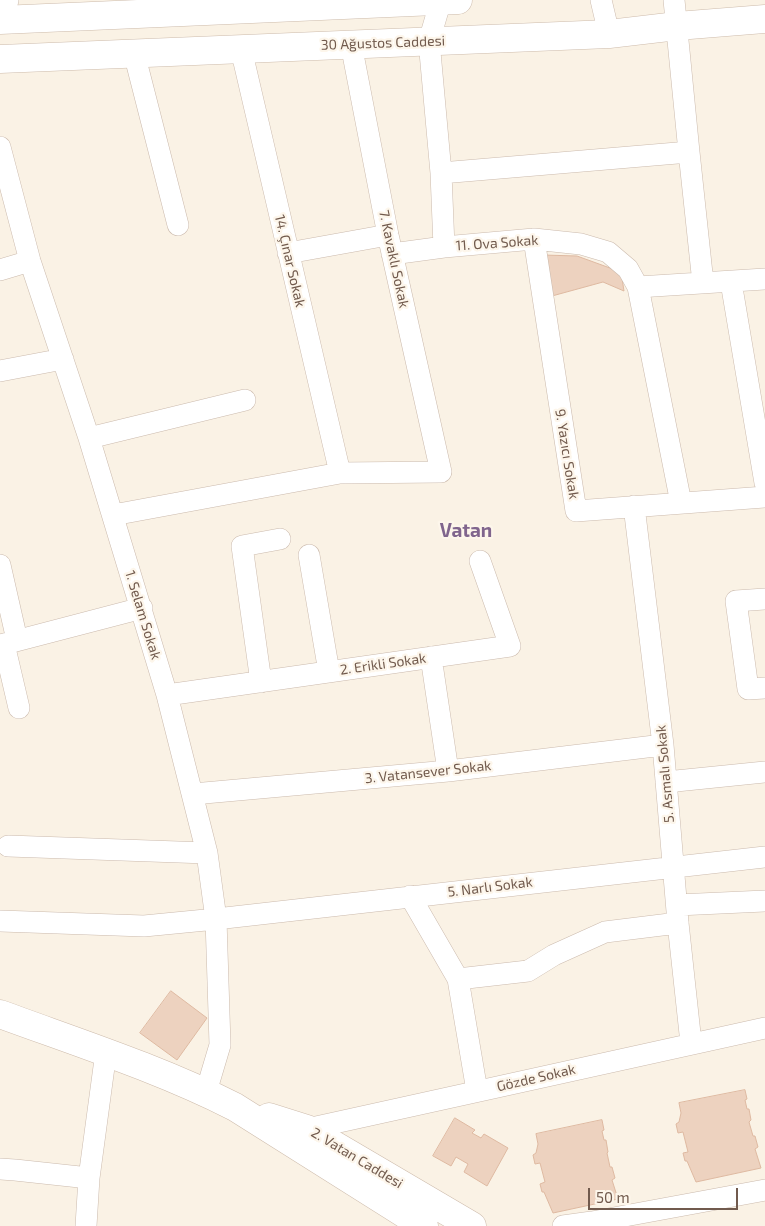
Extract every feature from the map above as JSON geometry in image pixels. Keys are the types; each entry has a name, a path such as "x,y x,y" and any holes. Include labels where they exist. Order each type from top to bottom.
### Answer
{"main road":[{"path":"4,13 458,0"},
{"name":"30 Ağustos Caddesi","path":"0,59 609,34 676,13 765,18"},
{"name":"2. Vatan Caddesi","path":"0,1014 106,1052 206,1092 235,1107 424,1226"},
{"name":"2. Vatan Caddesi","path":"235,1107 307,1128 472,1226"}],"street":[{"path":"441,0 429,41 441,173 444,247"},
{"path":"601,0 609,34"},
{"path":"676,13 703,283"},
{"name":"7. Kavaklı Sokak","path":"340,473 441,472 390,244 351,44"},
{"name":"14. Çınar Sokak","path":"241,49 340,473"},
{"path":"134,53 178,225"},
{"name":"1. Selam Sokak","path":"0,147 30,261 89,438 142,608 167,695 207,853 216,919 220,1044 206,1092"},
{"path":"441,173 689,152"},
{"name":"11. Ova Sokak","path":"288,253 390,244 444,247 534,239 581,244 608,252 628,269 638,286"},
{"name":"9. Yazıcı Sokak","path":"534,239 576,510 765,497"},
{"path":"0,270 30,261"},
{"path":"681,503 638,286 765,280"},
{"path":"732,282 765,483"},
{"path":"0,371 63,359"},
{"path":"89,438 245,400"},
{"path":"112,515 340,473"},
{"name":"5. Asmalı Sokak","path":"634,506 663,745 677,914 692,1043"},
{"path":"261,682 242,546 280,539"},
{"path":"309,555 329,672"},
{"name":"2. Erikli Sokak","path":"167,695 510,646 480,561"},
{"path":"0,565 7,643 19,708"},
{"path":"765,599 736,600 748,689 765,688"},
{"path":"7,643 142,608"},
{"path":"431,657 448,771"},
{"name":"3. Vatansever Sokak","path":"193,794 448,771 663,745"},
{"path":"666,782 765,772"},
{"path":"8,846 207,853"},
{"name":"5. Narlı Sokak","path":"0,921 144,926 765,857"},
{"path":"410,896 458,979 477,1091"},
{"path":"458,979 528,971 554,955 605,932 677,914 765,901"},
{"name":"Gözde Sokak","path":"307,1128 765,1028"},
{"path":"86,1226 89,1178 106,1052"},
{"path":"0,1169 89,1178"},
{"path":"563,1226 765,1190"}],"building":[{"path":"543,255 577,256 621,272 624,291 603,282 552,296"},
{"path":"171,991 207,1018 177,1060 140,1033"},
{"path":"745,1090 747,1099 745,1100 751,1120 749,1122 758,1147 755,1149 761,1168 696,1182 687,1161 685,1161 683,1153 688,1152 683,1132 678,1133 676,1124 679,1122 681,1113 679,1103"},
{"path":"455,1118 475,1130 472,1133 481,1138 484,1134 508,1148 487,1186 464,1172 468,1164 456,1157 451,1166 433,1156"},
{"path":"602,1120 604,1130 602,1131 604,1140 606,1140 610,1167 612,1167 615,1178 612,1180 618,1199 553,1213 544,1192 542,1192 540,1184 545,1182 540,1163 535,1164 533,1155 536,1153 538,1144 536,1134"}],"district":[{"name":"Vatan","path":"466,531"}]}
